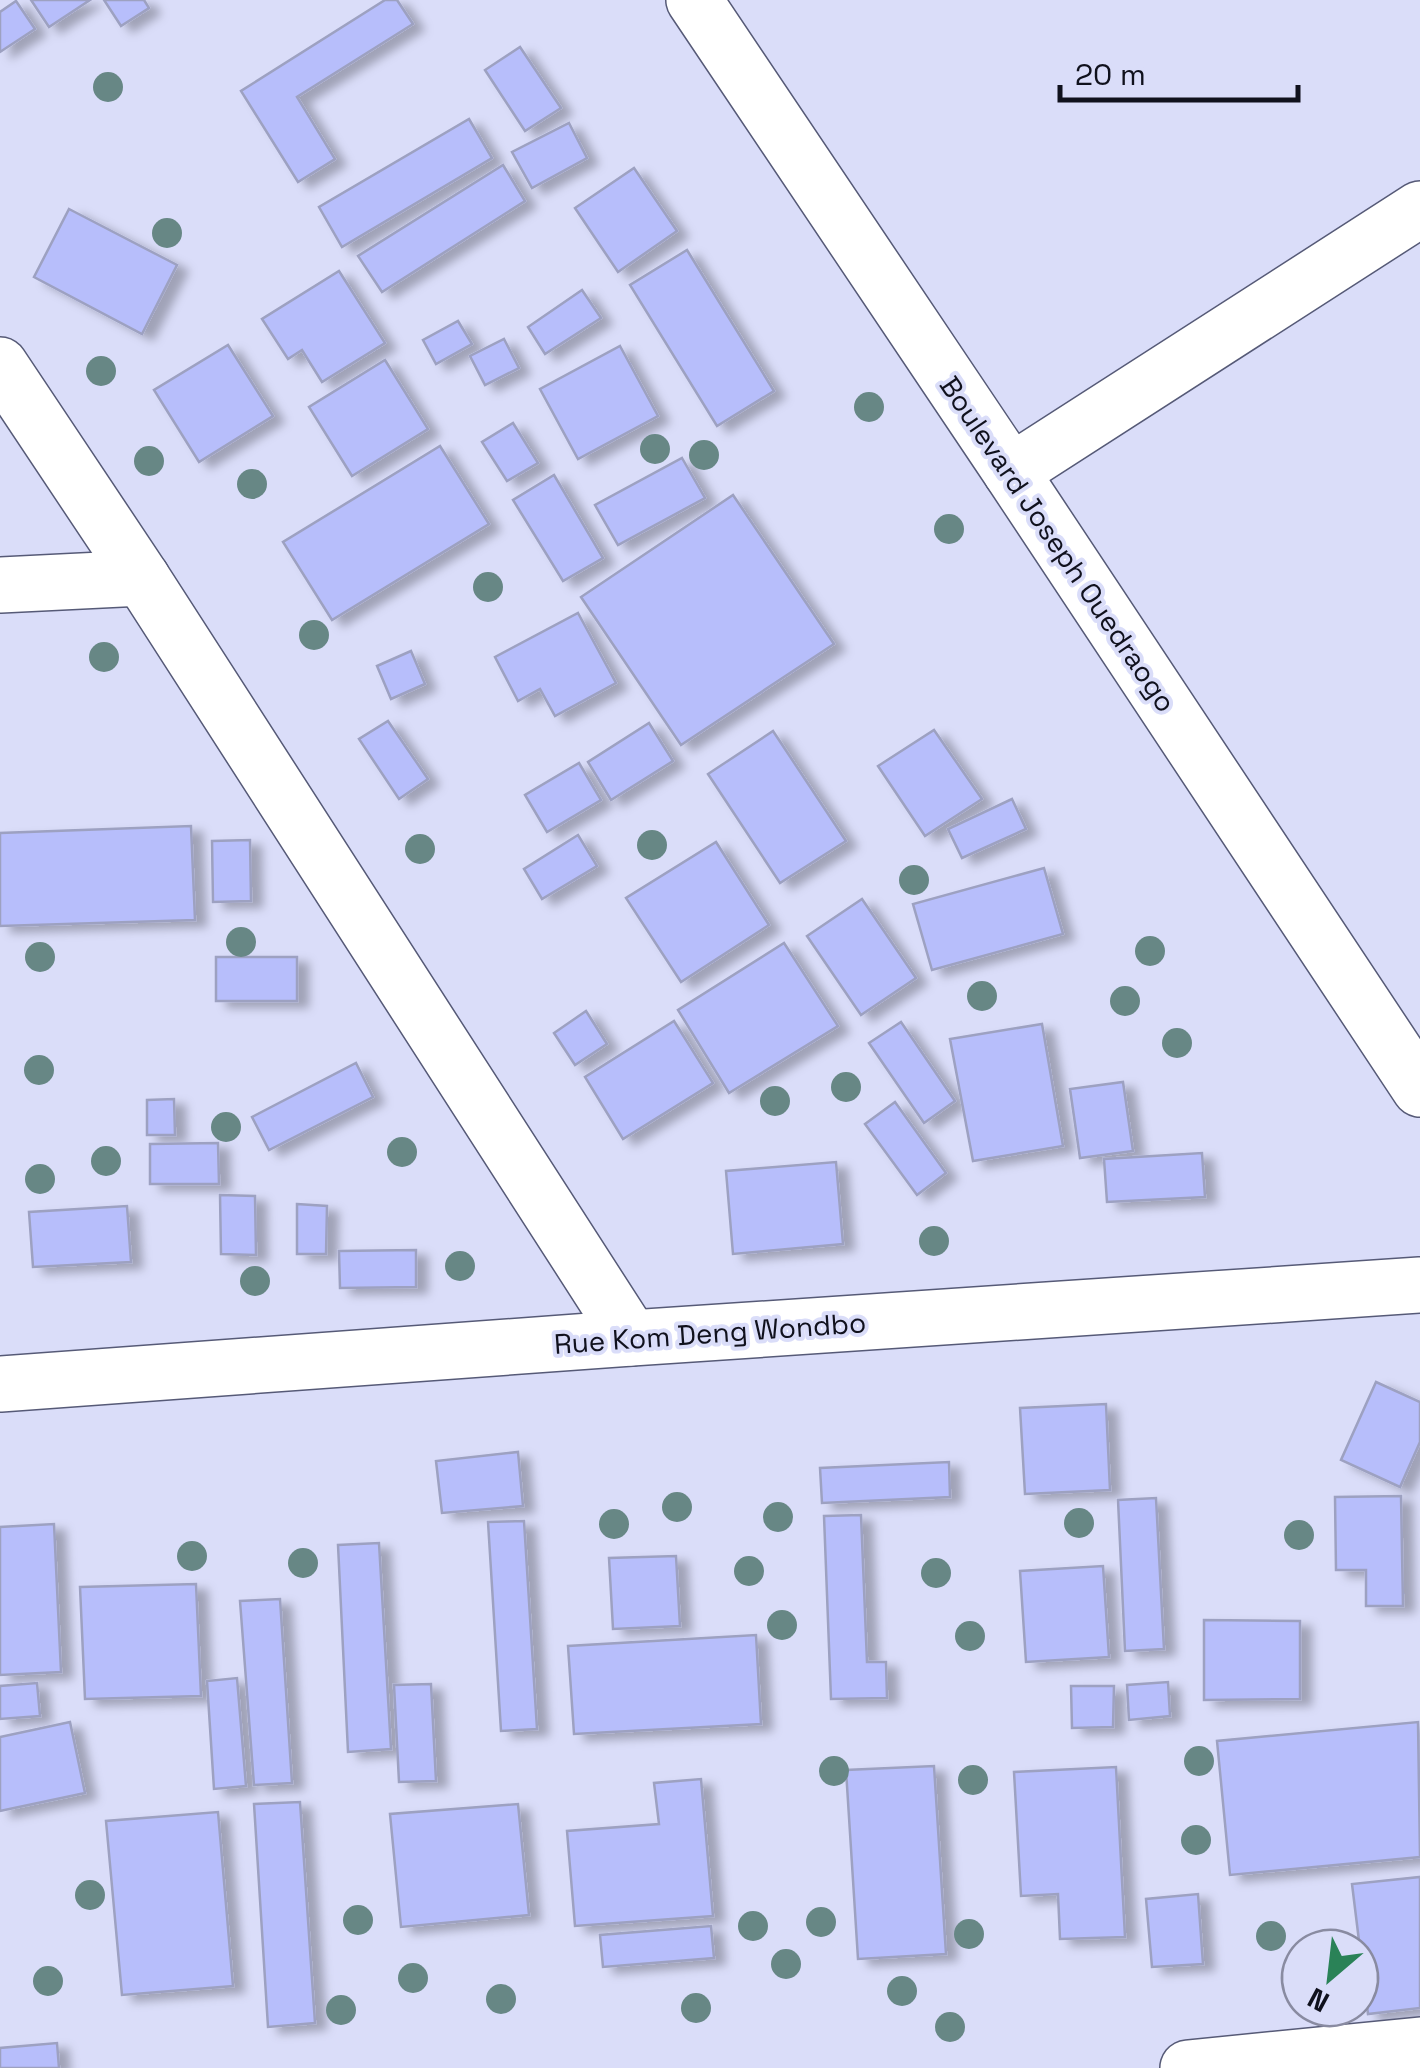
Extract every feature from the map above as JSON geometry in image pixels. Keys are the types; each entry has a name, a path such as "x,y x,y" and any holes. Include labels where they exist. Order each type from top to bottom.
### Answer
{"street":[{"name":"Boulevard Joseph Ouedraogo","path":"694,0 1420,1089"},
{"path":"1011,472 1420,209"},
{"path":"0,365 142,578 631,1338"},
{"path":"0,585 142,578"},
{"name":"Rue Kom Deng Wondbo","path":"0,1384 1420,1284"},
{"path":"1188,2068 1420,2046"}],"building":[{"path":"31,0 90,0 49,27"},
{"path":"104,0 144,0 149,8 121,26"},
{"path":"385,0 397,0 413,24 297,97 335,159 298,182 241,91"},
{"path":"16,1 35,29 0,52 0,12"},
{"path":"520,47 561,108 525,131 485,70"},
{"path":"469,119 492,158 342,247 319,207"},
{"path":"569,123 587,158 532,188 512,152"},
{"path":"503,165 525,201 382,292 358,256"},
{"path":"634,168 677,231 618,272 575,208"},
{"path":"69,209 177,265 142,334 34,277"},
{"path":"687,250 774,391 717,426 630,285"},
{"path":"339,271 385,343 322,382 302,350 288,359 262,319"},
{"path":"582,290 601,318 545,354 528,327"},
{"path":"458,321 472,344 436,364 423,340"},
{"path":"504,339 519,368 485,385 470,356"},
{"path":"228,345 273,416 199,462 154,390"},
{"path":"620,346 658,416 578,459 540,389"},
{"path":"385,360 428,429 352,476 309,407"},
{"path":"513,423 538,463 507,481 482,442"},
{"path":"440,446 489,524 332,620 283,542"},
{"path":"682,458 705,498 618,545 595,505"},
{"path":"554,475 603,558 563,581 513,500"},
{"path":"733,495 834,644 681,745 581,597"},
{"path":"578,613 616,683 555,716 540,689 518,701 495,657"},
{"path":"411,651 425,684 391,699 377,666"},
{"path":"388,721 428,779 399,799 359,739"},
{"path":"649,723 673,761 611,800 588,762"},
{"path":"934,730 982,799 925,836 878,766"},
{"path":"773,731 846,841 780,883 708,774"},
{"path":"579,763 601,800 547,832 525,795"},
{"path":"1012,799 1026,829 962,858 948,829"},
{"path":"191,826 195,920 0,926 0,833"},
{"path":"578,835 597,866 542,899 524,869"},
{"path":"250,840 251,901 213,902 212,841"},
{"path":"716,842 769,925 681,982 626,898"},
{"path":"1044,868 1063,934 932,970 913,904"},
{"path":"862,899 916,978 861,1015 807,936"},
{"path":"784,943 838,1026 729,1093 678,1010"},
{"path":"216,957 297,957 297,1001 216,1001"},
{"path":"586,1011 607,1044 575,1065 554,1033"},
{"path":"674,1021 713,1083 623,1139 585,1077"},
{"path":"901,1022 955,1101 924,1123 869,1043"},
{"path":"1042,1024 1063,1146 973,1161 950,1039"},
{"path":"356,1063 373,1097 269,1150 252,1117"},
{"path":"1123,1082 1133,1151 1080,1158 1070,1089"},
{"path":"174,1099 175,1135 147,1135 147,1100"},
{"path":"895,1102 946,1173 917,1195 865,1124"},
{"path":"218,1143 219,1184 150,1184 150,1144"},
{"path":"1202,1153 1205,1197 1107,1202 1104,1159"},
{"path":"836,1162 843,1244 733,1254 726,1171"},
{"path":"220,1195 255,1196 256,1255 221,1254"},
{"path":"297,1204 327,1206 326,1254 297,1254"},
{"path":"127,1206 131,1262 33,1267 29,1212"},
{"path":"416,1250 416,1287 340,1288 339,1251"},
{"path":"1376,1382 1420,1402 1420,1442 1400,1487 1341,1460"},
{"path":"1106,1404 1110,1490 1025,1494 1020,1408"},
{"path":"518,1452 523,1506 442,1513 436,1461"},
{"path":"949,1462 950,1497 822,1503 820,1468"},
{"path":"1401,1496 1403,1606 1366,1606 1366,1570 1336,1570 1335,1497"},
{"path":"1156,1498 1164,1649 1125,1651 1118,1500"},
{"path":"861,1515 867,1662 886,1662 887,1698 831,1699 824,1516"},
{"path":"524,1521 537,1729 501,1731 488,1522"},
{"path":"54,1524 61,1672 0,1675 0,1527"},
{"path":"379,1543 391,1749 348,1752 338,1545"},
{"path":"676,1556 680,1626 613,1629 609,1558"},
{"path":"1103,1566 1109,1657 1026,1662 1020,1571"},
{"path":"196,1584 201,1696 85,1699 80,1587"},
{"path":"280,1599 292,1783 254,1785 240,1601"},
{"path":"1204,1620 1300,1621 1300,1699 1204,1700"},
{"path":"756,1635 761,1724 574,1734 568,1646"},
{"path":"237,1678 246,1786 214,1789 207,1681"},
{"path":"1168,1682 1170,1716 1129,1720 1127,1685"},
{"path":"37,1683 40,1716 0,1719 0,1686"},
{"path":"431,1684 436,1781 399,1782 394,1685"},
{"path":"1071,1686 1114,1686 1113,1727 1072,1728"},
{"path":"70,1722 85,1793 0,1811 0,1737"},
{"path":"1418,1722 1420,1857 1230,1875 1217,1741"},
{"path":"934,1766 946,1954 858,1959 846,1770"},
{"path":"1116,1767 1125,1937 1060,1939 1058,1894 1021,1896 1014,1772"},
{"path":"701,1779 713,1916 575,1926 567,1831 659,1824 654,1783"},
{"path":"300,1802 315,2023 268,2027 254,1804"},
{"path":"518,1804 529,1915 401,1927 390,1814"},
{"path":"218,1812 233,1986 122,1995 106,1821"},
{"path":"1420,1877 1420,2008 1380,2013 1380,1928 1357,1928 1352,1884"},
{"path":"1198,1894 1203,1964 1152,1967 1146,1899"},
{"path":"711,1926 714,1958 603,1967 600,1935"},
{"path":"57,2043 59,2068 0,2068 0,2048"}]}
